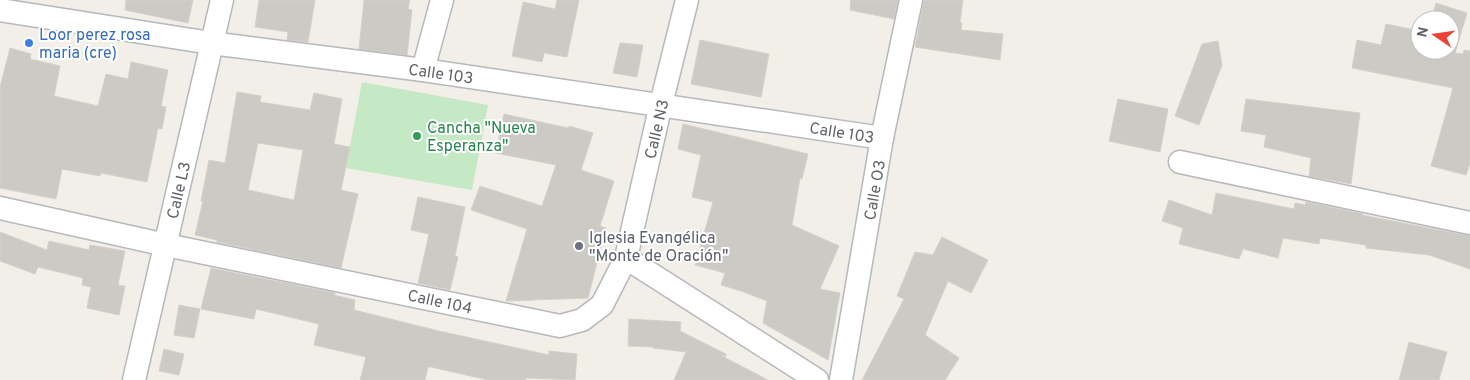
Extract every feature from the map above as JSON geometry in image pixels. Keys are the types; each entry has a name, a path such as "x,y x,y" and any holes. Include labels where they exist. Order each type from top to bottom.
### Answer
{"street":[{"name":"Calle L3","path":"134,380 222,0"},
{"path":"423,70 442,0"},
{"name":"Calle N3","path":"626,258 687,0"},
{"name":"Calle O3","path":"841,380 882,138 911,0"},
{"name":"Calle 103","path":"0,10 211,43 423,70 882,138"},
{"path":"1180,162 1470,223"},
{"name":"Calle 104","path":"0,208 166,245 560,326 582,320 602,304 626,258"},
{"path":"626,258 817,380"}],"green space":[{"name":"Cancha \"Nueva Esperanza\"","path":"362,82 488,105 472,190 346,168"}],"building":[{"path":"126,0 193,0 188,23 125,10"},
{"path":"259,0 315,0 308,42 287,40 288,32 255,27"},
{"path":"364,0 410,0 408,9 412,10 407,55 359,49"},
{"path":"557,0 579,0 567,57 544,53 542,62 512,56 523,2 555,9"},
{"path":"851,0 898,0 894,19 850,10"},
{"path":"924,0 963,0 960,22 962,23 961,30 1003,34 1000,60 915,47"},
{"path":"1436,3 1458,10 1434,10"},
{"path":"1460,11 1467,13 1460,36"},
{"path":"1386,24 1410,29 1410,60 1460,60 1460,54 1463,54 1464,50 1470,51 1470,163 1466,175 1431,166 1453,88 1352,68 1357,40 1381,45"},
{"path":"700,40 769,54 761,97 691,84"},
{"path":"1218,41 1222,65 1199,125 1175,116 1202,44"},
{"path":"620,43 643,45 637,77 613,73"},
{"path":"10,48 31,54 30,59 60,66 54,96 98,106 106,74 128,79 131,62 168,70 161,106 166,107 162,129 158,128 147,182 101,173 100,176 62,169 56,199 0,188 0,87"},
{"path":"237,92 261,96 260,102 310,110 314,93 342,99 334,144 350,147 341,190 358,194 341,268 217,242 217,240 195,235 203,201 201,201 209,160 225,163","holes":["258,143 303,150 294,200 248,190"]},
{"path":"1118,99 1168,109 1160,152 1109,141"},
{"path":"1246,99 1360,113 1351,184 1309,176 1311,158 1264,147 1266,135 1241,131"},
{"path":"504,114 568,128 569,126 593,133 581,170 614,181 600,226 606,228 588,298 506,301 527,229 471,210 480,186 542,206 556,165 496,153"},
{"path":"683,124 808,154 802,179 800,178 792,225 839,246 820,289 840,293 828,360 763,323 767,301 721,285 725,273 695,265 713,202 692,197 701,155 678,149"},
{"path":"1216,193 1294,209 1295,203 1305,205 1306,202 1470,236 1470,269 1429,255 1366,248 1366,245 1320,238 1319,244 1283,238 1278,258 1243,249 1239,259 1179,244 1183,228 1162,221 1169,200 1212,215"},
{"path":"418,197 465,207 455,256 458,257 450,290 418,283 429,234 411,230"},
{"path":"0,232 47,250 49,241 89,250 90,245 125,251 118,285 125,286 119,315 87,308 91,287 82,285 83,278 38,267 35,274 0,261"},
{"path":"942,237 988,260 971,293 948,281 925,335 959,358 945,380 862,380 904,299 897,296 915,252 933,255"},
{"path":"211,268 335,293 334,295 355,300 354,310 439,331 549,355 549,351 577,354 575,380 526,378 525,380 488,380 428,367 425,380 360,380 366,357 314,345 319,324 256,309 254,319 201,309"},
{"path":"179,305 200,309 194,338 174,335"},
{"path":"629,319 681,322 680,331 726,354 726,356 722,356 768,380 674,380 686,352 653,347 628,346"},
{"path":"1409,342 1447,352 1439,380 1399,380"},
{"path":"164,349 184,354 179,375 159,371"}],"place":[{"name":"Loor perez rosa maria (cre)","path":"29,43"},
{"name":"Cancha \"Nueva Esperanza\"","path":"417,136"},
{"name":"Iglesia Evangélica \"Monte de Oración\"","path":"579,246"}]}
